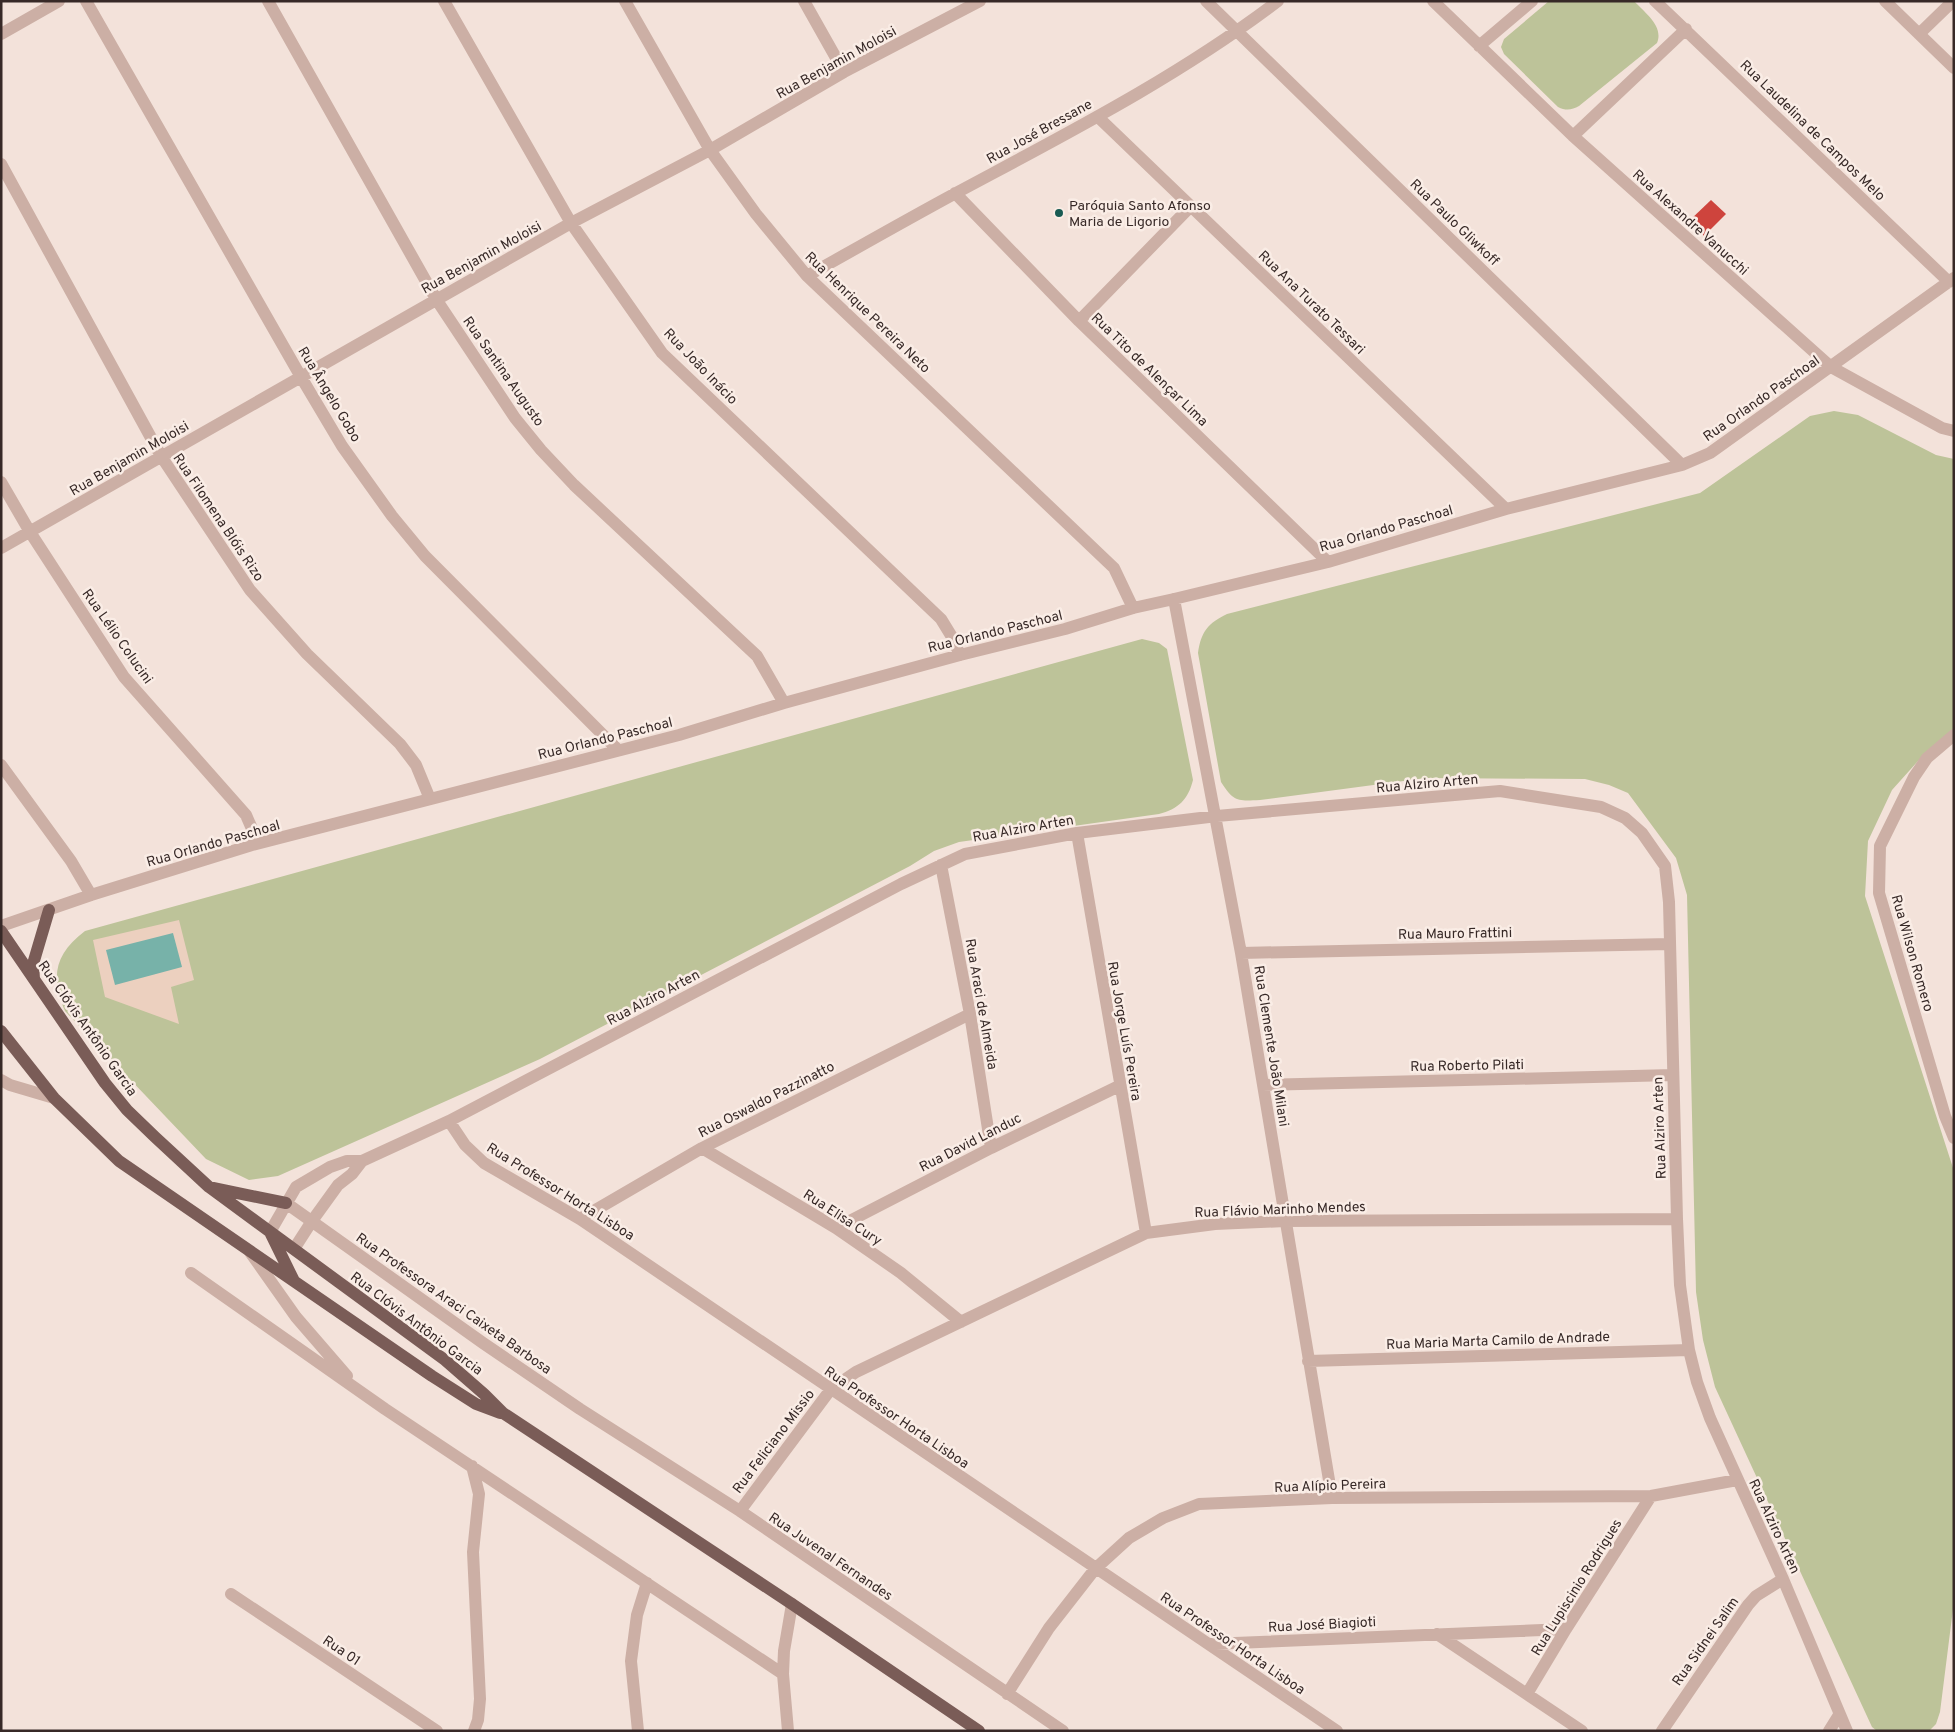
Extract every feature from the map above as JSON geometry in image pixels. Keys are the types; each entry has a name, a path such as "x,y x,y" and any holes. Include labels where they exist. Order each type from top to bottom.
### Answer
{"main road":[{"path":"34,979 33,964 49,910"},
{"name":"Rua Clóvis Antônio Garcia","path":"1,931 105,1083 127,1110 209,1187 445,1360 484,1394 502,1413"},
{"path":"1,1031 54,1098 119,1161 294,1283 476,1404 502,1413 792,1604 979,1731"},
{"path":"209,1187 286,1203"},
{"path":"270,1232 294,1283"},
{"path":"253,1254 294,1249"}],"street":[{"path":"1,34 60,1"},
{"name":"Rua Ângelo Gobo","path":"86,1 342,446 392,516 425,556 618,750"},
{"name":"Rua Santina Augusto","path":"268,1 436,299 515,418 541,450 574,485 757,656 784,703"},
{"name":"Rua João Inácio","path":"444,1 571,223 662,352 941,619 960,655"},
{"name":"Rua Henrique Pereira Neto","path":"625,1 710,150 756,214 807,276 1114,568 1133,608"},
{"path":"804,1 844,72"},
{"name":"Rua Benjamin Moloisi","path":"1,548 571,223 710,150 844,72 980,1"},
{"name":"Rua Paulo Gliwkoff","path":"1206,1 1682,465"},
{"name":"Rua José Bressane","path":"807,276 1098,117 1238,31 1278,1"},
{"name":"Rua Alexandre Vanucchi","path":"1433,1 1573,136 1831,367 1942,428 1954,431"},
{"path":"1479,46 1532,1"},
{"name":"Rua Laudelina de Campos Melo","path":"1656,1 1951,280"},
{"path":"1885,1 1954,68"},
{"path":"1919,34 1953,1"},
{"path":"1573,136 1686,29"},
{"name":"Rua Ana Turato Tessari","path":"1098,117 1190,208 1506,509"},
{"name":"Rua Filomena Blóis Rizo","path":"1,164 161,456 250,590 306,654 400,744 416,765 430,799"},
{"name":"Rua Tito de Alençar Lima","path":"955,194 1079,321 1328,562"},
{"path":"1079,321 1190,208"},
{"name":"Rua Orlando Paschoal","path":"1,926 91,895 252,846 679,735 784,703 960,655 1065,630 1133,608 1328,562 1506,509 1682,465 1710,453 1951,280"},
{"name":"Rua Lélio Colucini","path":"1,482 30,532 124,677 246,815 252,831 252,846"},
{"name":"Rua Clemente João Milani","path":"1174,599 1217,816 1332,1498"},
{"name":"Rua Wilson Romero","path":"1954,735 1927,758 1903,796 1880,846 1879,893 1945,1116 1954,1138"},
{"path":"1,765 71,861 91,895"},
{"name":"Rua Alziro Arten","path":"294,1249 338,1185 352,1174 362,1162 449,1121 892,888 965,854 1077,833 1217,816 1500,791 1601,807 1625,818 1642,833 1664,866 1669,902 1680,1285 1689,1350 1697,1382 1737,1480 1847,1731"},
{"name":"Rua Jorge Luís Pereira","path":"1077,833 1119,1086 1146,1233"},
{"name":"Rua Araci de Almeida","path":"941,865 970,1014 991,1148"},
{"name":"Rua Mauro Frattini","path":"1241,953 1670,944"},
{"name":"Rua Oswaldo Pazzinatto","path":"580,1219 702,1148 970,1014"},
{"name":"Rua Roberto Pilati","path":"1263,1085 1673,1075"},
{"path":"1,1080 10,1085 54,1098"},
{"name":"Rua David Landuc","path":"836,1228 991,1148 1119,1086"},
{"name":"Rua Professor Horta Lisboa","path":"449,1121 465,1145 484,1163 580,1219 1337,1731"},
{"name":"Rua Elisa Cury","path":"702,1148 836,1228 901,1273 962,1322"},
{"name":"Rua Alziro Arten","path":"270,1232 296,1187 330,1167 347,1161 362,1162"},
{"name":"Rua Professora Araci Caixeta Barbosa","path":"286,1203 580,1409"},
{"name":"Rua Flávio Marinho Mendes","path":"883,1358 1146,1233 1215,1224 1285,1221 1677,1219"},
{"path":"253,1254 296,1317 327,1354 358,1387 385,1408"},
{"path":"190,1273 385,1408 783,1674"},
{"name":"Rua Maria Marta Camilo de Andrade","path":"1308,1361 1689,1350"},
{"name":"Rua Feliciano Missio","path":"740,1512 831,1390 856,1372 883,1358"},
{"name":"Rua Juvenal Fernandes","path":"580,1409 740,1512 1062,1731"},
{"path":"472,1466 479,1494 473,1552 480,1699 478,1720 474,1731"},
{"name":"Rua Alípio Pereira","path":"1008,1694 1049,1628 1095,1569 1129,1538 1163,1518 1200,1504 1332,1498 1651,1496 1737,1480"},
{"name":"Rua Lupiscinio Rodrigues","path":"1527,1694 1651,1496"},
{"name":"Rua Sidnei Salim","path":"1662,1731 1748,1605 1756,1596 1782,1579"},
{"path":"638,1731 631,1661 637,1615 647,1583"},
{"name":"Rua 01","path":"231,1594 437,1731"},
{"path":"788,1731 783,1674 784,1651 792,1604"},
{"name":"Rua José Biagioti","path":"1210,1644 1566,1629"},
{"path":"1437,1634 1582,1731"},
{"path":"1829,1731 1839,1716 1858,1731"}],"green space":[{"path":"1549,1 1634,1 1656,25 1658,31 1657,43 1579,106 1569,110 1558,107 1504,54 1501,47 1504,39"},
{"path":"1834,411 1858,415 1936,455 1954,459 1954,731 1927,751 1892,790 1868,841 1865,896 1954,1171 1954,1601 1940,1712 1936,1724 1929,1731 1877,1731 1872,1727 1715,1387 1703,1340 1696,1292 1687,895 1676,858 1628,793 1609,785 1585,779 1426,778 1260,800 1237,799 1229,793 1221,782 1198,653 1201,639 1206,629 1227,614 1700,493 1810,416"},
{"path":"1142,639 1159,643 1167,649 1193,780 1185,798 1177,806 1159,814 959,842 934,851 910,866 540,1059 278,1176 249,1180 206,1159 65,1011 60,998 57,976 58,966 67,948 85,931"}],"shaded area":[{"path":"179,920 194,980 171,987 179,1024 105,997 93,940"}],"water":[{"path":"173,933 182,967 115,985 106,950"}],"building":[{"path":"1711,200 1726,214 1704,236 1689,221"}],"place":[{"name":"Paróquia Santo Afonso Maria de Ligorio","path":"1059,213"}]}
